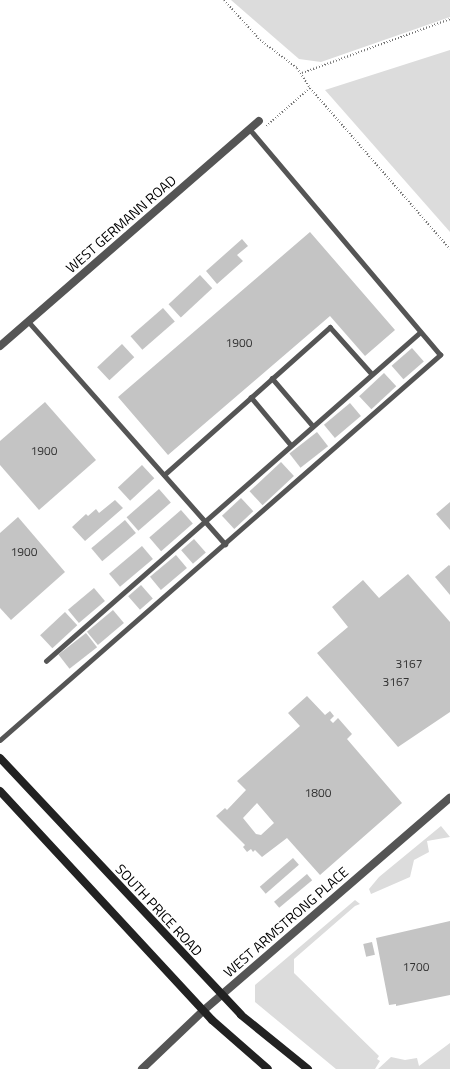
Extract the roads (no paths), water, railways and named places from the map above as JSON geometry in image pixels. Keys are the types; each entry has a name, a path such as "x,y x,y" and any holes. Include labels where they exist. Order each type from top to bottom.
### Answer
{"main road":[{"name":"SOUTH PRICE ROAD","path":"0,758 221,995 268,1039 308,1069"},
{"path":"0,792 229,1037 268,1069"}],"street":[{"name":"WEST GERMANN ROAD","path":"0,346 254,125"},
{"name":"WEST ARMSTRONG PLACE","path":"142,1069 221,995 450,798"}],"lane":[{"path":"0,740 440,355 254,125"},
{"path":"28,321 225,544"},
{"path":"164,475 330,327 372,374"},
{"path":"46,661 420,332"},
{"path":"272,378 313,426"},
{"path":"251,397 291,445"}]}
